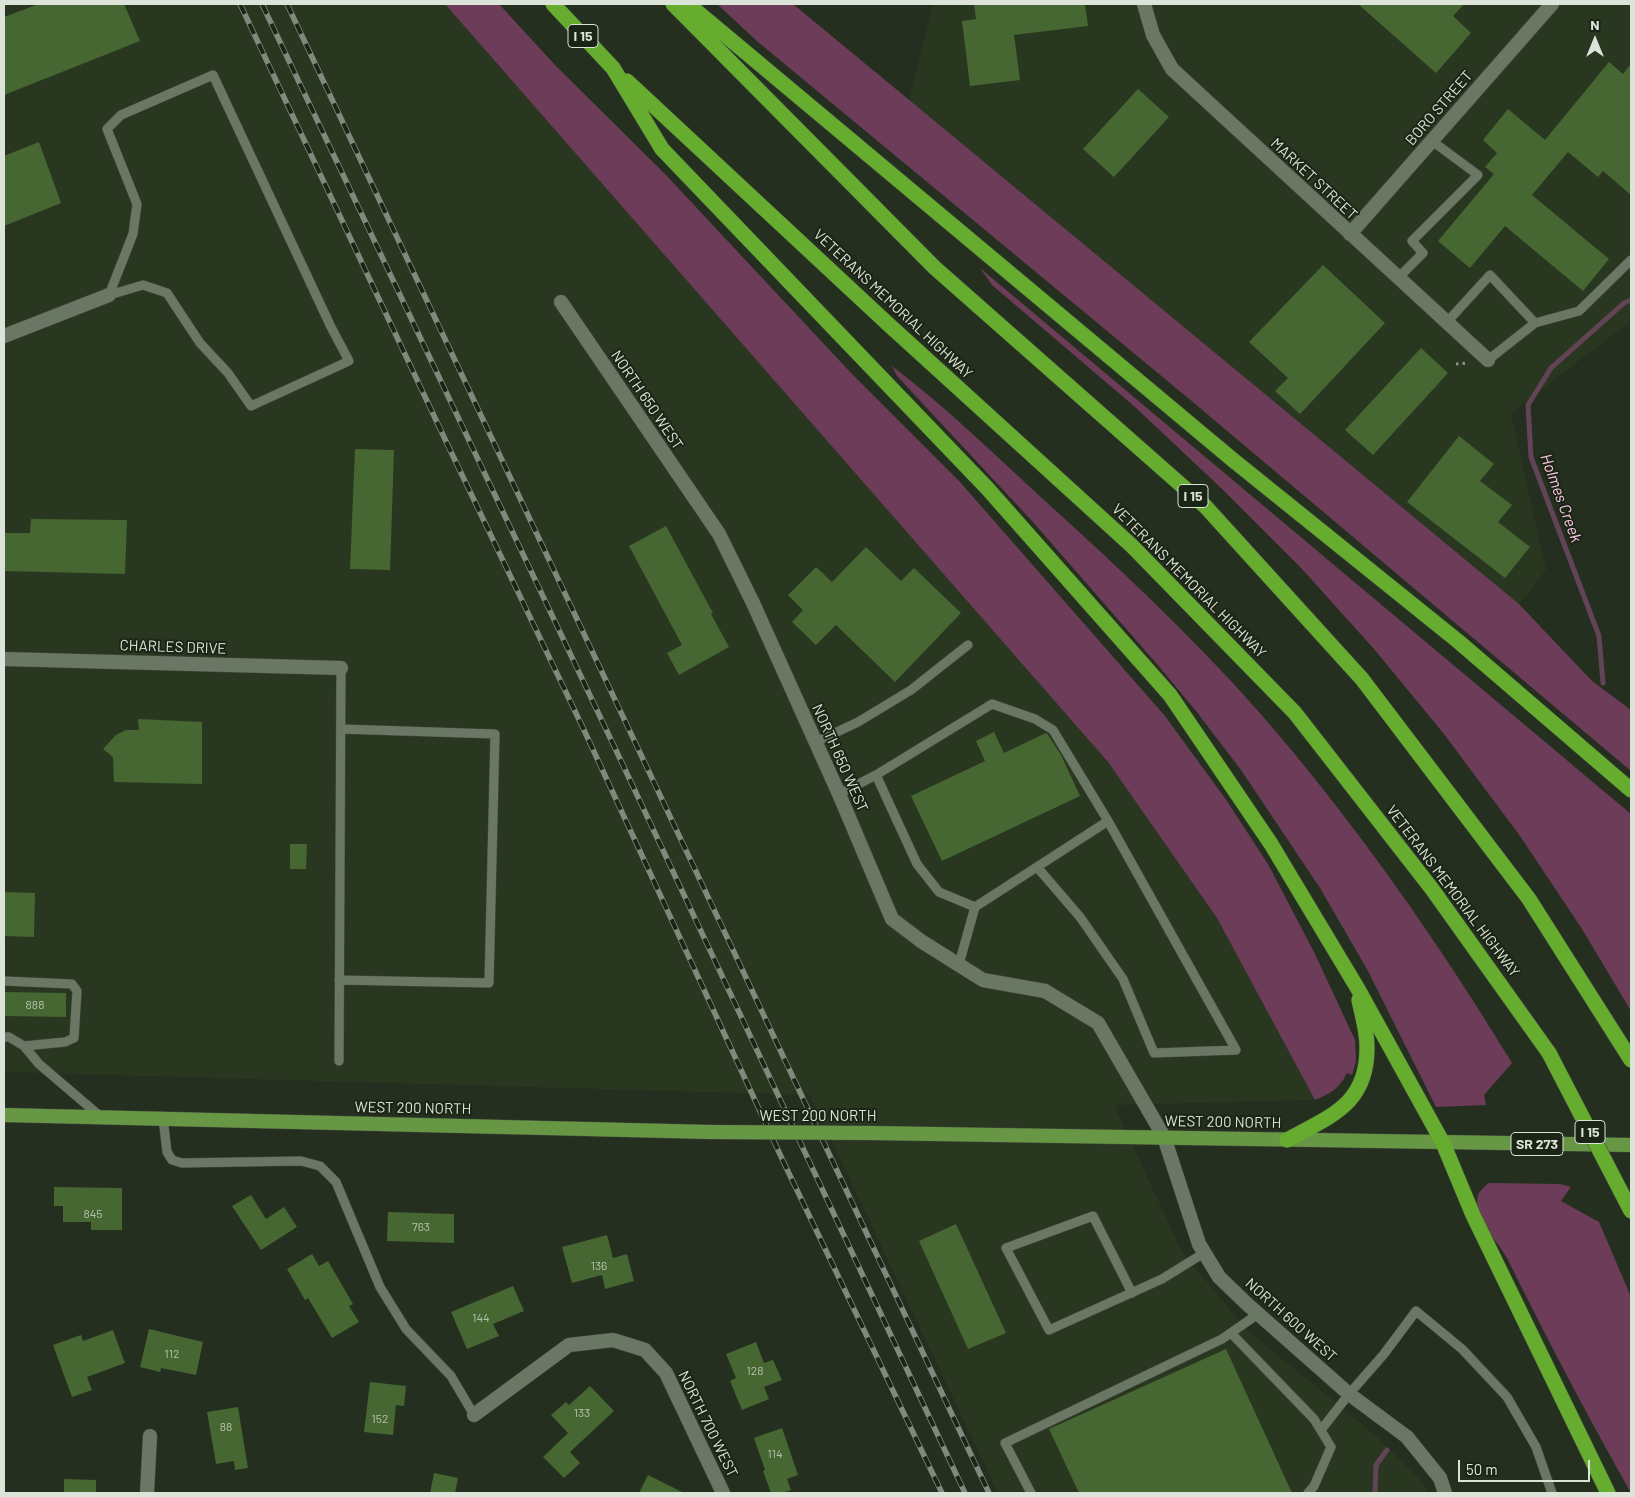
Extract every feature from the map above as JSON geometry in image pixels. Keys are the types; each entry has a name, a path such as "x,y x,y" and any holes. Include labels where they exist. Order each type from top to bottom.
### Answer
{"highway":[{"name":"I 15","path":"553,4 613,68"},
{"name":"I 15","path":"673,4 934,267 1211,513 1362,679 1529,899 1631,1060"},
{"path":"688,4 1233,460 1459,642 1631,790"},
{"path":"613,68 662,149 987,488 1170,695 1271,844 1358,989 1443,1143 1473,1215 1608,1493"},
{"name":"VETERANS MEMORIAL HIGHWAY","path":"613,68 888,324 1132,546 1295,713 1432,889 1550,1053 1631,1210"},
{"path":"1287,1140 1336,1112 1353,1098 1360,1086 1366,1066 1367,1045 1358,989"}],"main road":[{"name":"WEST 200 NORTH","path":"4,1115 711,1132 1631,1145"}],"street":[{"name":"MARKET STREET","path":"1144,4 1153,35 1172,69 1488,360"},
{"name":"BORO STREET","path":"1350,234 1552,4"},
{"path":"4,336 109,295"},
{"name":"NORTH 650 WEST","path":"561,302 719,534 816,742 892,919 921,941 983,980 1044,991 1098,1023 1164,1138"},
{"name":"CHARLES DRIVE","path":"4,658 341,668"},
{"name":"NORTH 600 WEST","path":"1164,1138 1199,1244 1219,1277 1258,1314 1350,1394 1407,1437 1440,1478 1444,1493"},
{"name":"NORTH 700 WEST","path":"474,1414 569,1345 613,1340 645,1350 666,1373 723,1493"},
{"path":"147,1493 150,1436"}],"lane":[{"path":"213,75 331,327 349,361 251,406 228,373 200,343 167,293 143,285 109,295 133,234 137,204 107,129 121,115 213,75"},
{"path":"1398,278 1423,253 1412,241 1478,175 1432,141"},
{"path":"1488,360 1534,323 1579,311 1631,260"},
{"path":"1447,322 1490,275 1534,323"},
{"path":"816,742 858,722 912,690 968,645"},
{"path":"339,1061 341,668"},
{"path":"839,794 876,775 992,704 1035,718 1053,730 1108,821 1236,1050 1154,1053 1122,979 1080,917 1037,867"},
{"path":"339,980 490,983 495,734 341,729"},
{"path":"876,775 917,864 939,892 974,907"},
{"path":"959,964 974,907 1108,821"},
{"path":"4,981 72,984 77,991 74,1038 65,1042 24,1046"},
{"path":"4,1037 9,1037 24,1046 39,1064 101,1117"},
{"path":"163,1118 167,1152 172,1160 182,1162 301,1161 320,1166 336,1182 380,1287 406,1330 451,1376 474,1414"},
{"path":"1132,1293 1093,1216 1006,1248 1049,1330 1132,1293 1162,1279 1204,1253"},
{"path":"1321,1430 1384,1354 1416,1311 1462,1349 1507,1397 1536,1447 1552,1493"},
{"path":"1031,1493 1005,1442 1222,1339 1258,1314"},
{"path":"1231,1333 1314,1419 1331,1447 1314,1486 1308,1493"}],"shaded area":[{"path":"4,4 445,4 1108,762 1217,918 1315,1100 1114,1105 1182,1252 1247,1330 1375,1435 1423,1483 1428,1493 998,1493 810,1095 4,1072"},
{"path":"445,4 499,4 555,65 665,174 852,374 960,482 1165,716 1227,801 1269,866 1314,952 1355,1040 1356,1061 1352,1075 1347,1073 1334,1090 1315,1100 1217,918 1108,762"},
{"path":"717,4 793,4 1519,604 1592,681 1631,710 1631,771 1188,398 758,42"},
{"path":"933,4 1631,4 1631,321 1511,413 1546,570 1519,604 909,101"},
{"path":"980,268 1631,814 1631,1011 1582,929 1520,836 1444,734 1374,649 1302,569 1221,488 1135,407 992,285"},
{"path":"892,366 970,431 1100,551 1234,684 1294,753 1393,882 1454,972 1512,1063 1484,1095 1486,1105 1436,1107 1368,971 1320,888 1241,770 1156,663 1033,522 897,376"},
{"path":"1489,1183 1560,1184 1571,1187 1561,1201 1599,1222 1631,1297 1631,1493 1568,1378 1508,1260 1480,1216 1478,1196"}],"building":[{"path":"39,4 124,4 140,41 4,95 4,17"},
{"path":"974,4 1085,4 1088,26 1014,35 1020,80 970,86 962,21 976,19"},
{"path":"1358,4 1464,4 1453,16 1471,33 1436,73"},
{"path":"1609,62 1623,74 1631,64 1631,195 1603,171 1598,177 1568,152 1532,195 1609,259 1583,291 1505,226 1470,268 1438,241 1494,174 1485,167 1497,153 1483,140 1508,109 1545,140"},
{"path":"1138,89 1169,117 1114,177 1083,149"},
{"path":"39,142 61,203 4,226 4,156"},
{"path":"1323,265 1385,323 1300,414 1275,391 1288,378 1249,342"},
{"path":"1421,348 1448,373 1373,455 1345,430"},
{"path":"1459,436 1494,464 1480,481 1512,505 1498,522 1530,547 1505,578 1407,502"},
{"path":"355,449 394,450 390,570 350,569"},
{"path":"31,519 127,520 125,574 4,571 4,533 30,533"},
{"path":"666,526 713,613 711,614 729,647 679,675 667,653 682,645 629,546"},
{"path":"866,547 901,581 914,568 961,613 895,682 836,625 816,645 792,622 803,610 788,595 816,567 832,582"},
{"path":"138,719 202,722 202,784 114,782 113,757 103,749 116,735 126,730 139,730"},
{"path":"994,732 1004,753 1046,733 1061,755 1080,796 942,861 911,796 985,761 976,741"},
{"path":"290,844 307,844 306,869 290,869"},
{"path":"4,892 35,893 34,937 4,936"},
{"path":"4,992 66,993 66,1017 4,1016"},
{"path":"54,1187 122,1188 122,1230 91,1230 91,1222 63,1222 63,1206 54,1206"},
{"path":"251,1195 266,1219 284,1207 297,1227 261,1250 232,1206"},
{"path":"388,1212 454,1214 454,1243 387,1241"},
{"path":"956,1224 1006,1333 968,1349 919,1241"},
{"path":"607,1235 613,1258 627,1254 634,1281 605,1289 602,1275 572,1283 562,1247"},
{"path":"312,1254 319,1266 328,1261 353,1304 349,1306 359,1322 332,1338 308,1298 305,1300 287,1269"},
{"path":"513,1286 524,1311 493,1324 499,1336 467,1349 451,1312"},
{"path":"149,1329 203,1342 196,1375 161,1368 160,1372 140,1367"},
{"path":"113,1330 125,1363 87,1377 92,1390 72,1397 53,1345 81,1335 83,1341"},
{"path":"756,1342 764,1363 773,1360 782,1380 764,1387 769,1399 742,1410 730,1381 736,1378 726,1354"},
{"path":"1226,1349 1292,1493 1079,1493 1049,1429"},
{"path":"370,1382 406,1386 404,1406 396,1405 393,1435 364,1432"},
{"path":"590,1386 614,1411 570,1452 580,1463 564,1478 543,1457 568,1433 551,1415 566,1402 569,1405"},
{"path":"238,1407 248,1468 235,1470 234,1461 216,1464 207,1412"},
{"path":"782,1428 798,1475 787,1479 791,1490 782,1493 771,1493 754,1438"},
{"path":"434,1473 458,1478 455,1493 430,1493"},
{"path":"648,1475 684,1493 639,1493"},
{"path":"64,1479 96,1480 96,1493 64,1493"}],"waterway":[{"name":"Holmes Creek","path":"1603,683 1599,636 1531,457 1528,405 1551,368 1624,303 1631,300"},
{"name":"Holmes Creek","path":"1375,1493 1376,1465 1387,1450"}],"railway":[{"path":"240,4 584,730 784,1163 942,1493"},
{"path":"262,4 614,746 965,1493"},
{"path":"287,4 989,1493"}]}
